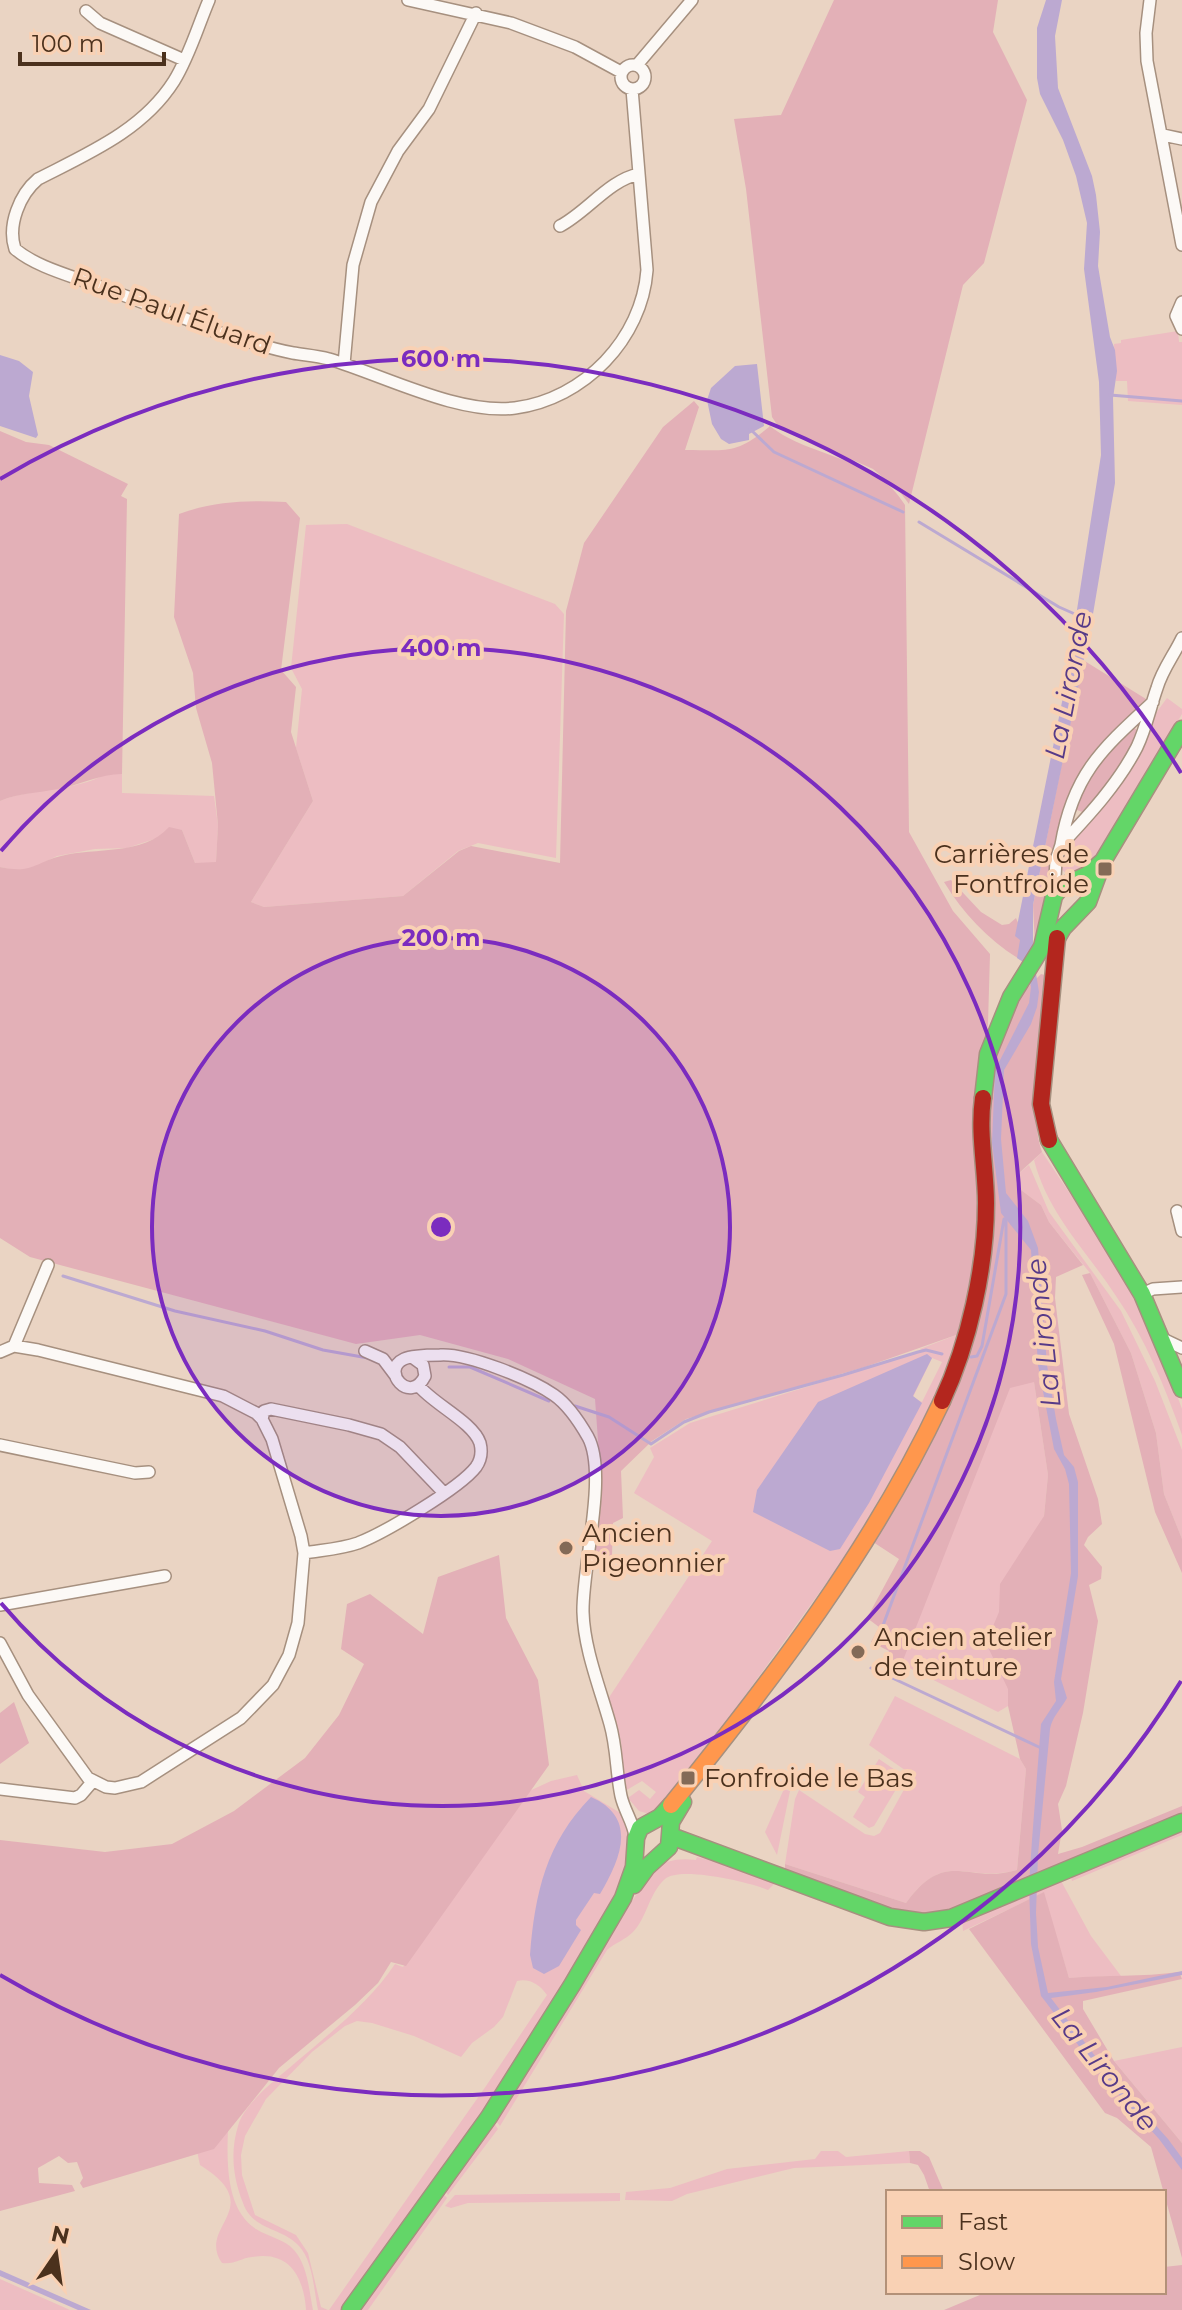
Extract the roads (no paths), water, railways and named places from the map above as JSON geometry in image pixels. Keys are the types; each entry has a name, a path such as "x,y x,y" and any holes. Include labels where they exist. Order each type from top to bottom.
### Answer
{"street":[{"name":"Rue Paul Éluard","path":"209,0 184,60 166,92 139,122 29,187 17,211 12,242 15,249 55,269 207,329 344,364 464,406 517,408 539,403 576,386 592,375 614,351 632,324 643,298 647,270 632,89"},
{"path":"408,0 476,13 547,36 621,72"},
{"path":"637,65 692,0"},
{"path":"1150,0 1147,61 1182,245"},
{"path":"86,11 100,23 184,60"},
{"path":"344,364 353,265 366,214 386,171 429,109 476,13"},
{"path":"628,65 637,65 644,72 645,80 640,87 632,89 623,85 621,72 628,65"},
{"path":"1163,135 1182,139"},
{"path":"560,226 624,178 639,174"},
{"path":"1182,302 1176,313 1177,323 1182,329"},
{"path":"1061,845 1100,801 1141,738 1157,687 1182,638"},
{"path":"1153,702 1122,729 1088,769 1072,799 1061,845 1065,880 1054,896 1050,914 1055,978 1044,1054 1041,1104 1046,1135 1142,1294 1180,1380"},
{"path":"623,1898 634,1867 640,1828 668,1809 707,1763 827,1600 920,1448 956,1368 974,1304 984,1252 986,1202 980,1118 984,1072 1006,1007 1024,978 1041,959 1052,935 1079,914 1089,898 1103,861 1182,729"},
{"path":"1065,880 1087,875 1103,861"},
{"path":"1065,880 1084,887 1089,898"},
{"path":"1050,914 1059,923 1072,920"},
{"path":"1041,959 1055,978"},
{"path":"1177,1211 1182,1231"},
{"path":"14,1346 48,1265"},
{"path":"1142,1294 1153,1289 1182,1287"},
{"path":"1163,1339 1182,1348"},
{"path":"0,1352 14,1346 223,1396 256,1413 272,1439 304,1553 298,1623 293,1643 277,1677 256,1705 241,1718 141,1782 115,1788 93,1781 70,1756 28,1695 0,1643"},
{"path":"456,1356 440,1361 421,1382 406,1387 386,1361 365,1351 409,1358 456,1356 483,1362 555,1395 591,1443 595,1472 584,1622 614,1738 620,1787 640,1851 646,1855 666,1844 744,1865 881,1914 918,1924 951,1918 1182,1822"},
{"path":"304,1553 348,1546 375,1536 444,1493 477,1466 481,1448 472,1432 430,1398 421,1382 423,1365 409,1358"},
{"path":"397,1379 396,1366 409,1358"},
{"path":"262,1419 264,1411 271,1409 381,1434 400,1447 444,1493"},
{"path":"0,1445 135,1473 149,1472"},
{"path":"0,1605 165,1576"},
{"path":"350,2310 489,2117 623,1898 666,1844 675,1814 707,1763"},
{"path":"0,1789 75,1798 93,1781"},
{"path":"626,1809 650,1822 663,1824 666,1844"}],"water":[{"name":"La Lironde","path":"1046,0 1062,0 1055,36 1058,88 1092,176 1096,195 1100,232 1098,266 1117,371 1113,398 1115,483 1092,620 1033,905 1033,955 1039,992 1037,1007 1031,1024 1004,1070 1001,1139 1006,1193 1028,1221 1038,1248 1047,1365 1056,1419 1064,1455 1074,1467 1078,1482 1078,1576 1061,1679 1067,1698 1050,1729 1038,1855 1038,1947 1048,1993 1107,1987 1182,1971 1182,1975 1051,1998 1105,2069 1168,2139 1182,2158 1182,2170 1159,2139 1100,2074 1041,1996 1031,1944 1029,1885 1041,1724 1056,1701 1054,1682 1071,1573 1069,1484 1054,1449 1038,1365 1031,1250 1001,1213 992,1143 995,1070 1029,1003 1031,987 1026,964 1017,958 1020,940 1015,936 1065,687 1101,455 1099,382 1084,269 1087,223 1076,176 1063,140 1040,94 1037,78 1037,28"},
{"path":"0,355 19,361 33,372 29,396 38,435 36,438 0,426"},
{"path":"757,364 764,426 749,434 749,440 729,444 721,439 712,424 707,400 711,388 735,366"},
{"path":"927,1354 932,1358 913,1396 922,1403 869,1503 840,1549 830,1551 753,1512 757,1490 818,1402"},
{"path":"591,1797 615,1816 620,1828 619,1854 600,1894 594,1893 576,1920 581,1930 559,1966 544,1974 533,1968 530,1955 540,1890 563,1832"},
{"path":"0,2270 91,2310 78,2310 0,2276"}],"waterway":[{"path":"1110,395 1182,401"},
{"path":"750,429 774,452 903,512"},
{"name":"La Lironde","path":"919,522 1077,615"},
{"name":"La Lironde","path":"875,1647 1006,1294 1006,1215"},
{"path":"971,1357 977,1356 982,1346 1004,1219"},
{"path":"63,1276 175,1311 265,1331 323,1350 368,1358"},
{"path":"575,1406 609,1417 651,1444 684,1422 709,1412 926,1350 942,1354"},
{"path":"449,1367 470,1367 549,1401"},
{"path":"871,1668 1041,1748"}],"place":[{"name":"Carrières de Fontfroide","path":"1105,869"},
{"name":"Ancien Pigeonnier","path":"566,1548"},
{"name":"Ancien atelier de teinture","path":"858,1652"},
{"name":"Fonfroide le Bas","path":"688,1778"}]}
